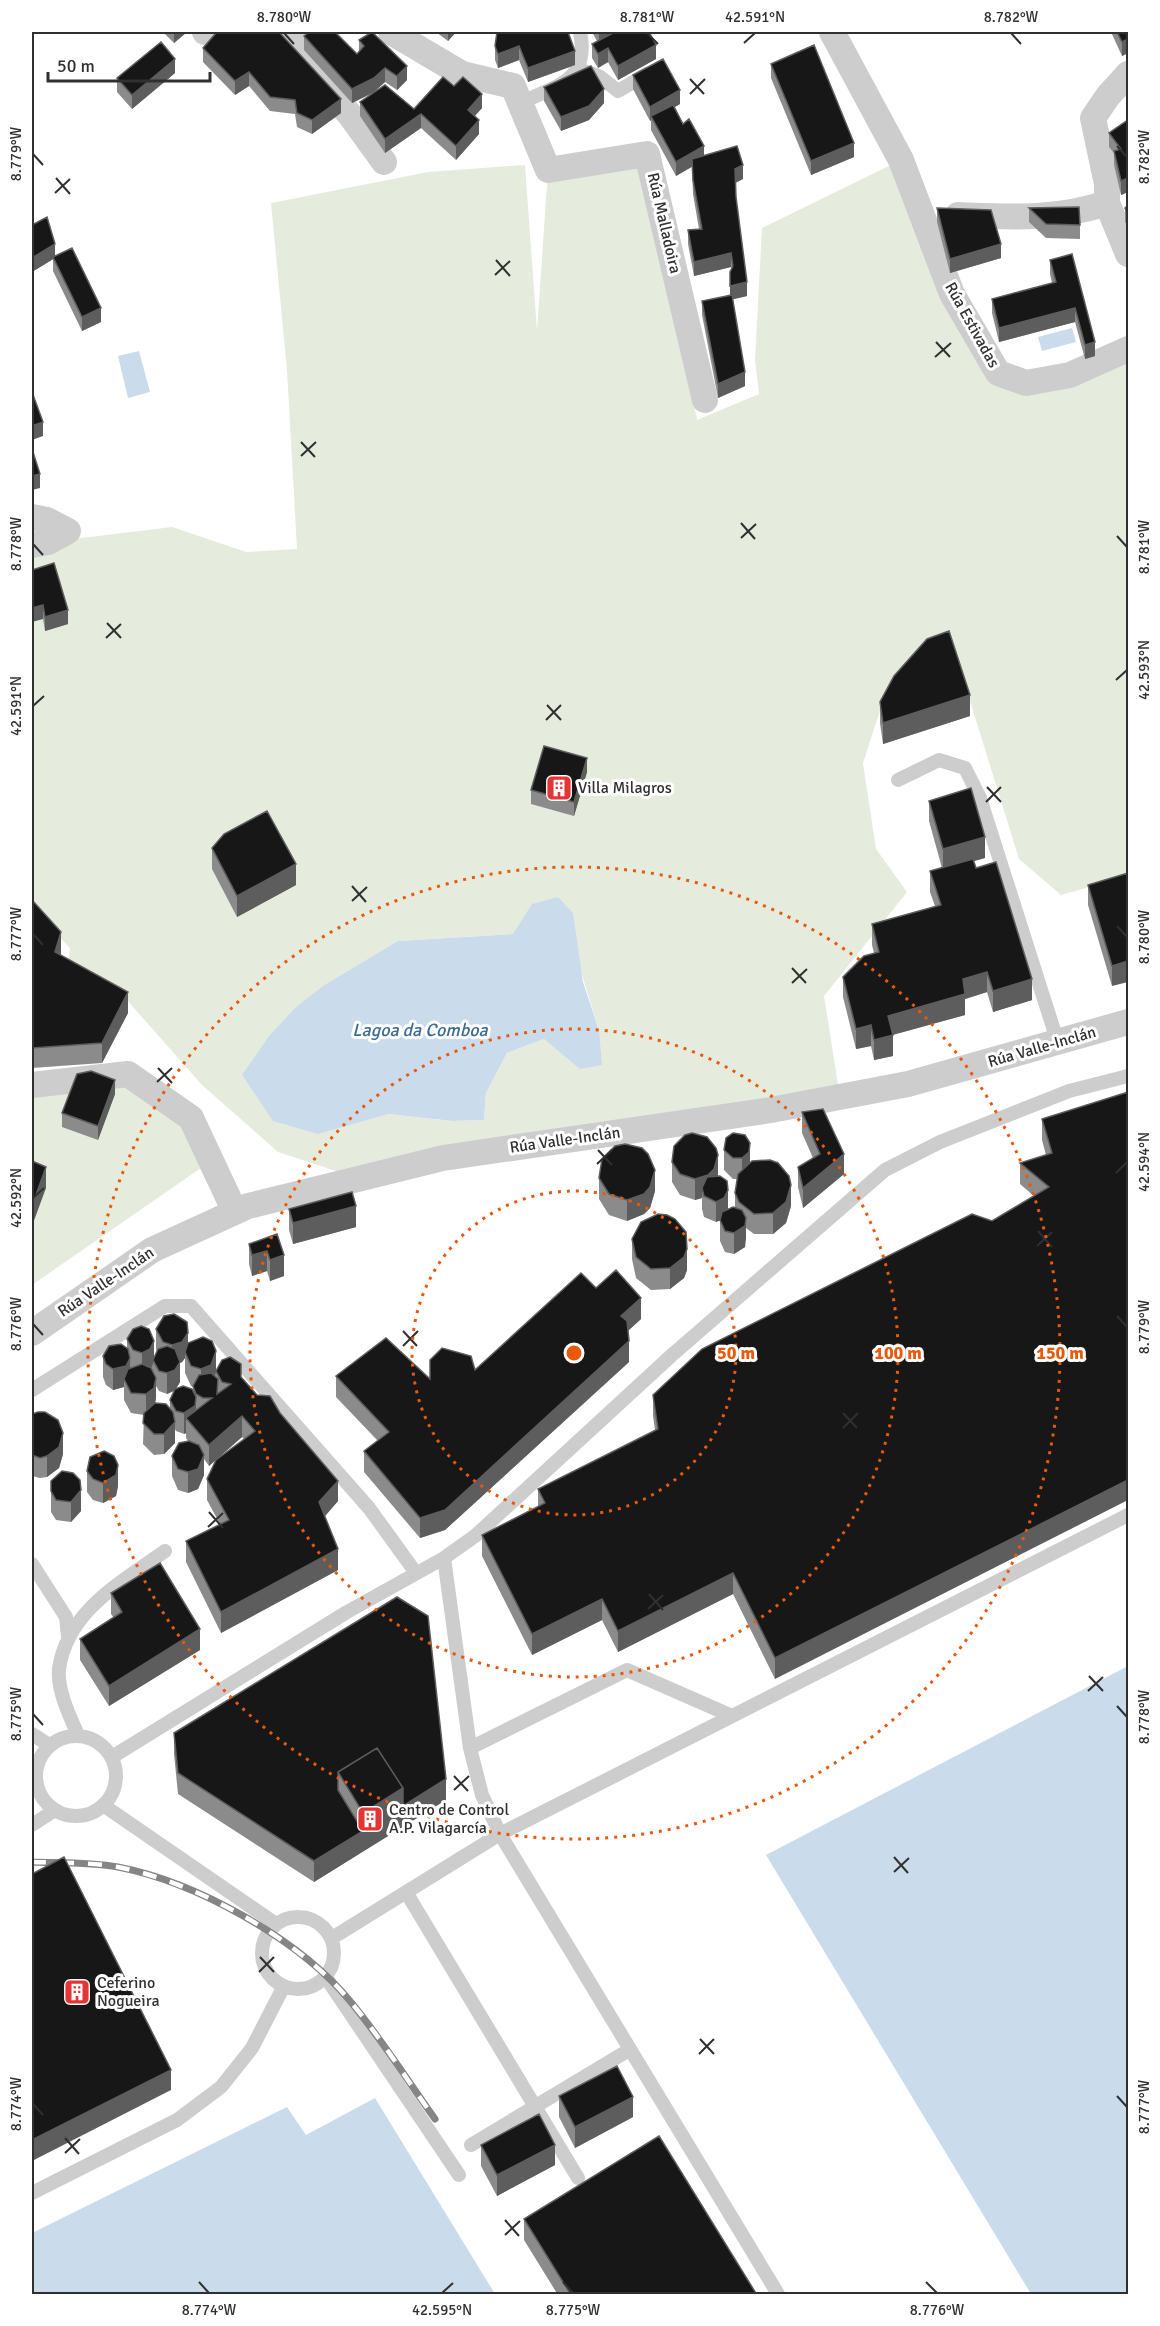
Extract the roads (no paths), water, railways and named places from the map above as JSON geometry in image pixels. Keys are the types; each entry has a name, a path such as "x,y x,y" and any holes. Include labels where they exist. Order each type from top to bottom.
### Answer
{"street":[{"path":"295,32 296,54 350,115 384,162"},
{"name":"Rúa Malladoira","path":"391,32 462,74 513,86 548,170 647,154 705,400"},
{"name":"Rúa Estivadas","path":"832,32 901,160 952,294 998,373 1026,383 1070,375 1128,349"},
{"path":"1128,74 1107,96 1093,117 1107,184 1107,202 1128,254"},
{"path":"922,215 1040,217 1077,213 1107,202"},
{"path":"32,517 47,520 68,531 48,542 32,545"},
{"name":"Rúa Valle-Inclán","path":"32,1333 152,1250 248,1206 443,1158 771,1110 908,1084 1128,1022"},
{"path":"32,1085 128,1074 191,1118 235,1212"}],"lane":[{"path":"520,103 568,79 578,69 584,53 580,32"},
{"path":"578,69 599,76 618,91 654,69"},
{"path":"898,780 939,760 965,768 980,798 1058,1043"},
{"path":"112,1757 347,1612 444,1558 475,1536 672,1355 885,1170 940,1142 1069,1091 1128,1076"},
{"path":"32,1390 165,1306 191,1306 369,1508 416,1573"},
{"path":"332,1938 500,1834 1128,1515"},
{"path":"78,1736 69,1714 59,1670 68,1637 95,1600 165,1551"},
{"path":"444,1558 470,1748 482,1795 500,1834 778,2295"},
{"path":"32,1564 66,1617 68,1637"},
{"path":"470,1748 627,1670 732,1716"},
{"path":"32,1734 49,1745"},
{"path":"78,1736 98,1742 112,1757 116,1778 114,1788 103,1805 80,1816 55,1810 39,1792 36,1767 49,1745 58,1740 78,1736"},
{"path":"103,1805 276,1924"},
{"path":"32,1825 55,1810"},
{"path":"406,1892 578,2178"},
{"path":"297,1916 308,1918 326,1929 332,1938 334,1959 325,1976 306,1988 284,1986 269,1974 263,1958 265,1940 276,1924 297,1916"},
{"path":"325,1976 459,2175"},
{"path":"32,2193 177,2120 221,2087 252,2048 284,1986"},
{"path":"471,2145 629,2050"}],"water":[{"path":"1072,328 1076,342 1042,351 1038,337"},
{"path":"139,351 150,392 128,398 118,356"},
{"name":"Lagoa da Comboa","path":"558,897 573,913 583,982 599,1030 602,1065 580,1069 544,1039 507,1053 486,1093 484,1120 452,1121 388,1114 318,1134 273,1121 242,1075 269,1036 296,1007 323,986 398,941 513,934 532,904"},
{"path":"1128,1666 1128,2294 1031,2294 766,1855"},
{"path":"375,2098 495,2294 32,2294 32,2233 287,2107 306,2135"}],"railway":[{"path":"32,1862 107,1865 148,1875 212,1900 275,1935 329,1978 350,2001 435,2119"}],"place":[{"name":"Villa Milagros","path":"559,788"},
{"name":"Centro de Control A.P. Vilagarcía","path":"370,1819"},
{"name":"Ceferino Nogueira","path":"77,1992"}]}
